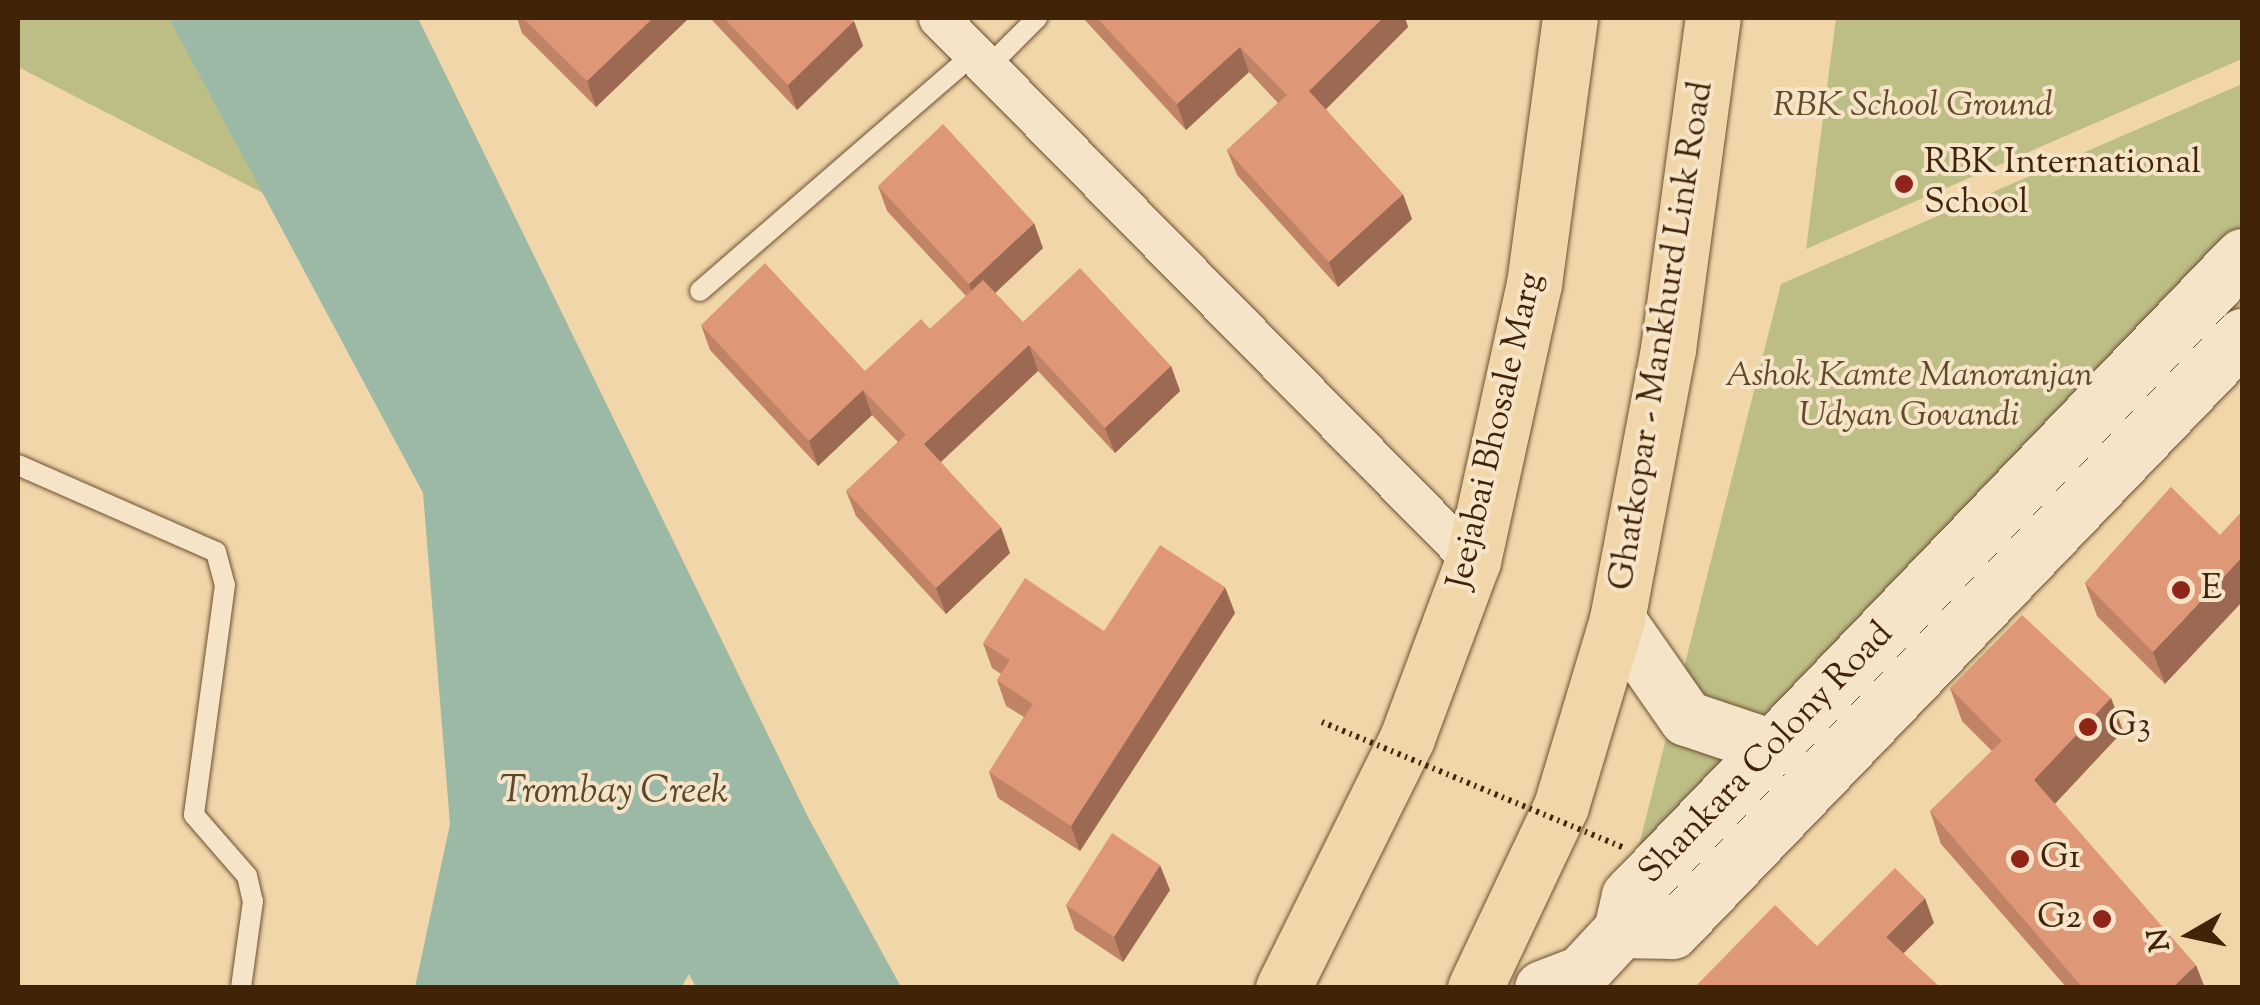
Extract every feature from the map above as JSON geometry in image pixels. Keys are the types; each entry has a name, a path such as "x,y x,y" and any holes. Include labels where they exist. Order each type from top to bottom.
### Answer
{"highway":[{"name":"Jeejabai Bhosale Marg","path":"1283,988 1407,738 1473,561 1534,284 1570,18"},
{"name":"Ghatkopar - Mankhurd Link Road","path":"1474,988 1561,806 1617,619 1668,349 1713,18"}],"main road":[{"name":"Shankara Colony Road","path":"2242,256 1775,748 1629,896 1621,930 1672,930 2242,336"},
{"path":"1617,619 1686,718 1775,748"},
{"path":"1574,983 1621,930"}],"street":[{"path":"939,18 1473,561"}],"lane":[{"path":"700,291 1037,18"},
{"path":"18,464 216,552 225,585 194,814 247,876 252,901 241,988"}],"path":[{"path":"1322,722 1624,848"}],"green space":[{"path":"18,18 176,18 298,211 18,67"},
{"name":"RBK School Ground","path":"1836,18 2242,18 2242,59 1806,249"},
{"name":"Ashok Kamte Manoranjan Udyan Govandi","path":"2242,84 2242,265 1632,873 1781,284"}],"water":[{"name":"Trombay Creek","path":"169,18 418,18 808,817 901,987 696,987 689,974 681,988 415,987 450,824 423,493"}],"building":[{"path":"523,18 653,18 587,81"},
{"path":"724,18 851,18 854,21 788,85"},
{"path":"1097,18 1383,18 1309,91 1403,194 1329,262 1227,150 1287,95 1240,47 1177,104"},
{"path":"943,124 1034,223 969,284 878,186"},
{"path":"765,263 865,371 921,319 930,329 983,280 1023,322 1080,268 1171,366 1105,428 1029,345 924,444 1001,527 936,588 846,491 906,435 863,390 809,441 701,325"},
{"path":"2171,487 2220,535 2242,511 2242,557 2153,652 2085,583"},
{"path":"1160,545 1225,587 1071,826 989,772 1033,704 997,680 1010,660 983,643 1025,578 1104,631"},
{"path":"2022,615 2111,698 2034,780 2196,965 2172,988 2083,988 1930,811 2002,741 1950,688"},
{"path":"1112,833 1160,865 1114,937 1066,905"},
{"path":"1895,868 1925,898 1886,937 1941,988 1694,988 1775,905 1817,946"}],"place":[{"name":"RBK International School","path":"1904,184"},
{"name":"E","path":"2181,590"},
{"name":"G3","path":"2088,727"},
{"name":"G1","path":"2020,859"},
{"name":"G2","path":"2102,919"}]}
